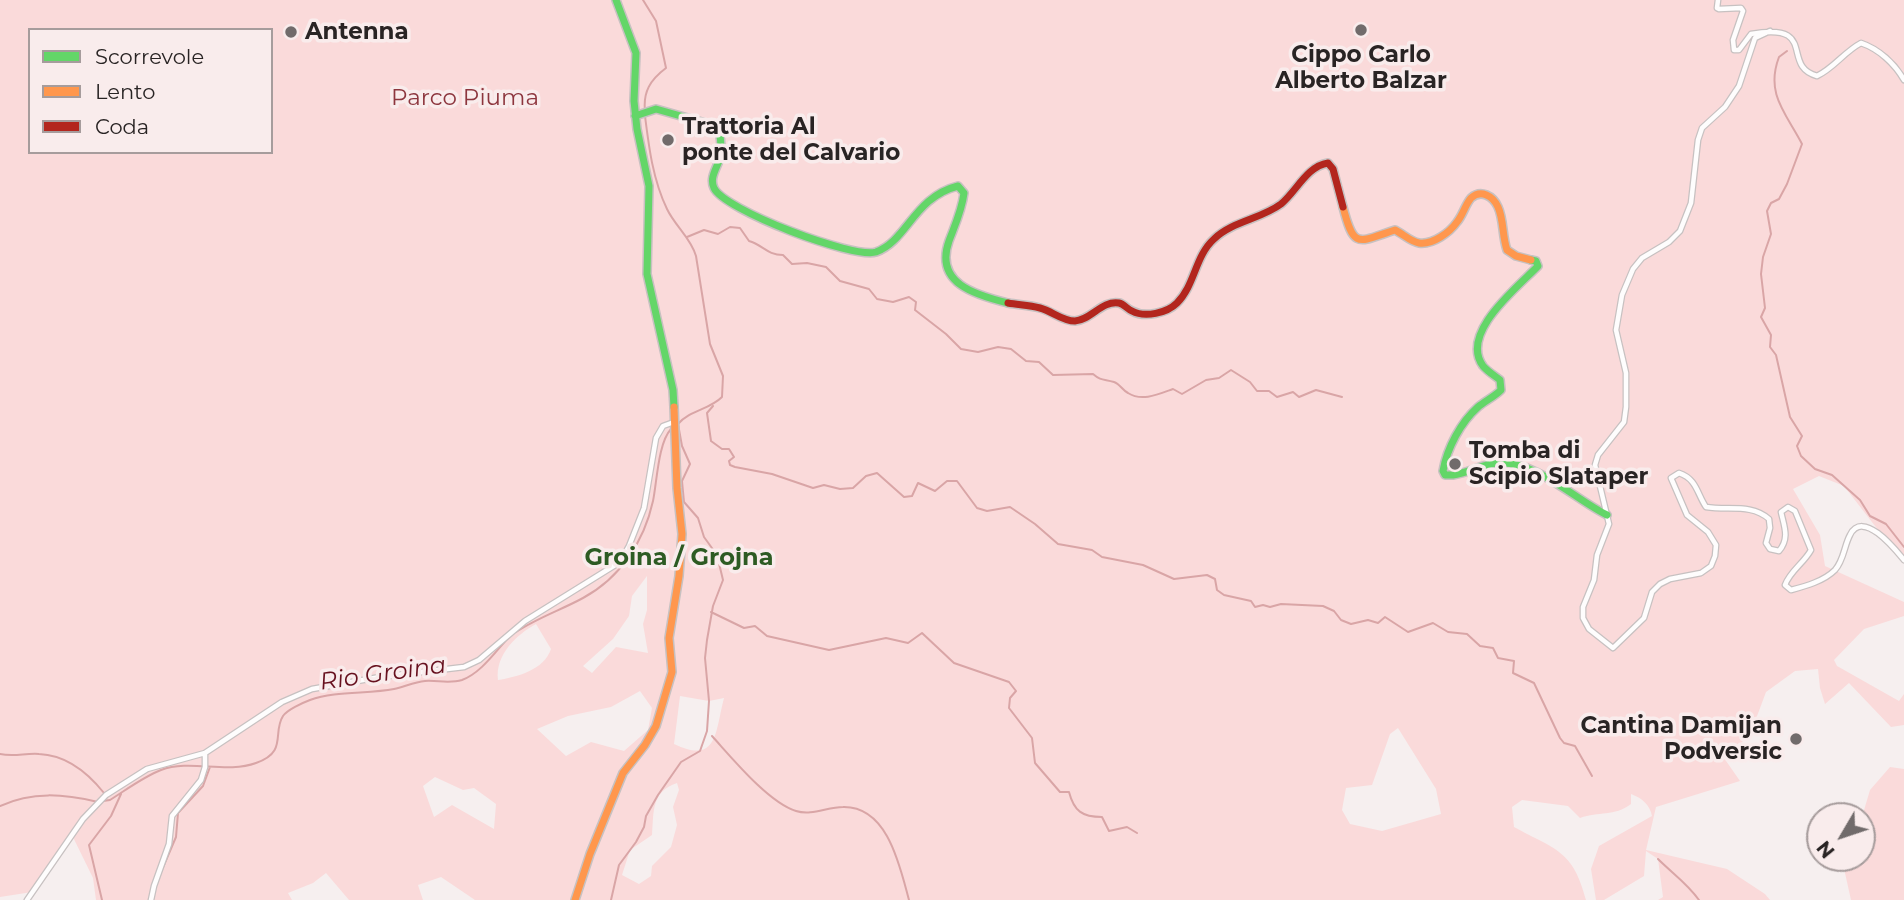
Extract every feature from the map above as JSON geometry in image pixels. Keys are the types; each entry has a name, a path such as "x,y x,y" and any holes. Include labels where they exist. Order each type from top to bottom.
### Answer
{"street":[{"path":"575,900 622,773 645,745 656,726 666,694 672,672 669,638 679,576 682,534 673,390 647,274 649,186 642,114 634,100 636,53 616,0"},
{"path":"1718,0 1719,9 1741,8 1743,11 1733,40 1734,50 1745,46 1751,34 1779,31 1789,36 1807,73 1817,76 1826,72 1861,43 1872,47 1896,67 1904,80"},
{"path":"1770,31 1755,38 1740,86 1732,98 1702,128 1698,140 1691,203 1679,231 1669,242 1642,258 1633,269 1622,295 1616,330 1626,373 1624,422 1598,455 1595,465 1609,524 1597,555 1594,580 1583,607 1583,618 1589,629 1613,648 1644,618 1652,592 1660,584 1670,579 1701,573 1711,566 1716,556 1716,545 1708,532 1687,515 1671,478 1679,473 1698,486 1706,507 1761,512 1769,519 1770,528 1766,543 1770,549 1779,551 1785,544 1786,535 1781,512 1788,507 1795,511 1811,550 1805,561 1788,576 1785,585 1791,590 1811,585 1834,571 1841,561 1849,536 1859,527 1866,527 1882,536 1904,560"},
{"path":"642,114 656,109 671,111 709,124 719,131 722,141 720,159 712,177 713,186 723,199 793,233 859,253 873,253 884,246 928,201 943,190 958,186 964,193 964,206 944,257 947,270 956,284 1010,303 1045,309 1067,321 1081,320 1116,303 1125,305 1140,315 1170,309 1182,300 1191,274 1206,247 1216,236 1243,220 1273,209 1324,163 1328,163 1333,169 1349,233 1363,241 1370,241 1395,230 1412,241 1426,244 1432,242 1456,223 1474,195 1480,193 1489,196 1501,215 1506,249 1512,255 1536,261 1538,266 1508,296 1483,327 1475,343 1476,356 1489,374 1500,380 1501,390 1468,418 1448,453 1443,471 1445,475 1455,475 1493,462 1527,468 1607,515"},
{"path":"27,900 51,869 83,819 106,795 147,769 205,753 282,702 312,689 380,677 464,667 479,660 525,621 620,562 644,508 656,438 663,426 674,421"},
{"path":"151,900 170,844 172,816 201,780 205,753"}],"green space":[{"name":"Parco Piuma","path":"0,0 1904,0 1904,560 1844,486 1819,476 1793,489 1820,535 1825,566 1904,602 1904,616 1864,629 1834,660 1837,666 1899,701 1904,694 1904,725 1891,727 1849,683 1825,704 1818,669 1795,671 1766,692 1750,735 1724,758 1740,781 1656,807 1646,850 1727,869 1770,900 1658,900 1663,897 1658,859 1646,851 1644,876 1604,900 1596,900 1591,869 1599,846 1652,816 1645,802 1631,794 1631,804 1625,808 1580,818 1568,806 1522,800 1512,807 1514,827 1552,847 1569,861 1581,883 1586,900 475,900 441,877 418,885 423,900 349,900 326,873 313,883 288,893 292,900 96,900 93,878 71,833 32,892 0,897","holes":["647,576 647,610 643,624 648,653 616,647 592,673 583,666 613,639 629,616 632,596","536,624 551,649 547,656 529,671 498,680 503,654 514,640","640,691 652,708 648,730 624,751 591,742 566,756 537,729 568,716 611,707","680,696 709,701 724,698 716,733 707,748 688,749 674,744","1398,728 1436,789 1441,814 1382,831 1350,824 1342,810 1346,788 1372,785 1390,734","435,777 463,790 474,788 496,804 494,829 452,805 434,817 423,786","677,783 679,790 673,807 677,825 671,847 652,866 651,876 639,884 622,875 630,850 652,835 658,797"]},
{"path":"1890,767 1904,769 1904,900 1851,900 1845,872 1876,872 1876,802 1866,802 1870,790"}],"waterway":[{"path":"643,0 656,21 666,68 649,87 645,98 645,111"},
{"path":"1787,51 1779,57 1774,82 1779,103 1802,144 1787,184 1779,199 1771,203 1767,211 1771,234 1763,257 1761,274 1765,308 1761,317 1771,335 1770,347 1776,355 1790,417 1802,436 1797,446 1801,456 1815,469 1832,475 1860,500 1870,516 1886,524 1904,547"},
{"path":"611,900 619,865 636,842 658,795 681,762 700,751 707,731 709,701 705,658 707,640 713,606 723,580 717,555 704,537 698,518 684,502 682,481 690,464 682,446 678,424 722,397 723,376 710,344 696,256 662,198 652,164 645,116"},
{"path":"687,237 704,230 718,234 730,227 740,228 749,241 783,255 792,264 807,263 826,267 840,281 869,289 877,299 893,302 909,297 916,302 915,310 961,349 978,352 998,347 1011,349 1026,361 1039,362 1053,375 1093,374 1116,383 1133,396 1150,396 1173,389 1182,394 1231,370 1250,382 1257,391 1269,391 1277,397 1293,392 1299,397 1316,390 1342,397"},
{"path":"713,406 707,413 711,441 722,449 729,449 734,457 729,461 730,465 735,467 772,474 813,488 824,485 840,489 853,488 866,476 877,473 904,497 912,496 918,483 935,491 947,481 957,481 977,508 987,511 1010,507 1058,544 1092,550 1102,557 1143,565 1174,579 1207,575 1215,579 1217,590 1224,595 1251,601 1255,607 1281,604 1323,606 1351,624 1368,620 1378,623 1385,617 1408,632 1433,623 1448,632 1467,634 1480,646 1493,648 1498,658 1514,661 1513,673 1534,683 1560,738 1564,743 1575,746 1592,776"},
{"name":"Rio Groina","path":"516,632 583,598 619,569 637,544 649,516 663,443 671,429"},
{"path":"711,612 744,628 755,626 767,636 829,650 886,638 908,643 922,633 954,663 1009,682 1016,691 1010,698 1009,708 1032,738 1035,763 1060,792 1069,792 1073,804 1080,812 1102,817 1109,831 1127,827 1137,833"},
{"name":"Rio Groina","path":"103,801 110,800 154,773 172,767 233,767 266,759 276,748 283,716 310,700 330,695 394,689 417,682 462,680 482,667 509,637"},
{"path":"712,736 751,778 785,806 808,812 843,807 858,809 871,816 890,841 909,900"},
{"path":"0,754 39,754 58,758 84,772 104,793"},
{"path":"161,872 176,837 178,813 203,786 210,767"},
{"path":"102,900 89,845 111,816 121,794"},
{"name":"Rio Groina","path":"0,806 24,798 48,795 98,802"},
{"path":"1658,859 1699,900"}],"traffic: fast":[{"path":"616,0 636,53 634,101 649,186 647,274 673,390 674,407"},
{"path":"635,116 656,109 709,124 720,134 721,155 712,180 714,188 723,197 764,220 842,248 876,252 896,239 931,199 958,186 964,193 949,241 947,267 960,285 983,296 1008,303"},
{"path":"1531,260 1536,261 1538,266 1505,298 1485,325 1479,339 1478,353 1483,366 1500,380 1501,390 1466,420 1451,445 1443,471 1445,475 1453,475 1494,463 1514,464 1542,475 1607,515"}],"traffic: slow":[{"path":"1343,207 1351,230 1359,239 1373,238 1395,230 1413,241 1424,243 1435,240 1450,230 1471,198 1483,194 1496,203 1500,212 1507,250 1531,260"},
{"path":"575,900 590,854 623,773 656,726 672,672 669,638 679,576 682,534 674,407"}],"traffic: jam":[{"path":"1008,303 1040,308 1075,321 1113,303 1121,304 1137,313 1162,312 1173,307 1183,296 1203,254 1214,239 1230,228 1281,204 1314,169 1328,163 1333,169 1343,207"}],"place":[{"name":"Cippo Carlo Alberto Balzar","path":"1361,30"},
{"name":"Antenna","path":"291,32"},
{"name":"Trattoria Al ponte del Calvario","path":"668,140"},
{"name":"Tomba di Scipio Slataper","path":"1455,464"},
{"name":"Cantina Damijan Podversic","path":"1796,739"}],"district":[{"name":"Groina / Grojna","path":"679,558"}]}
